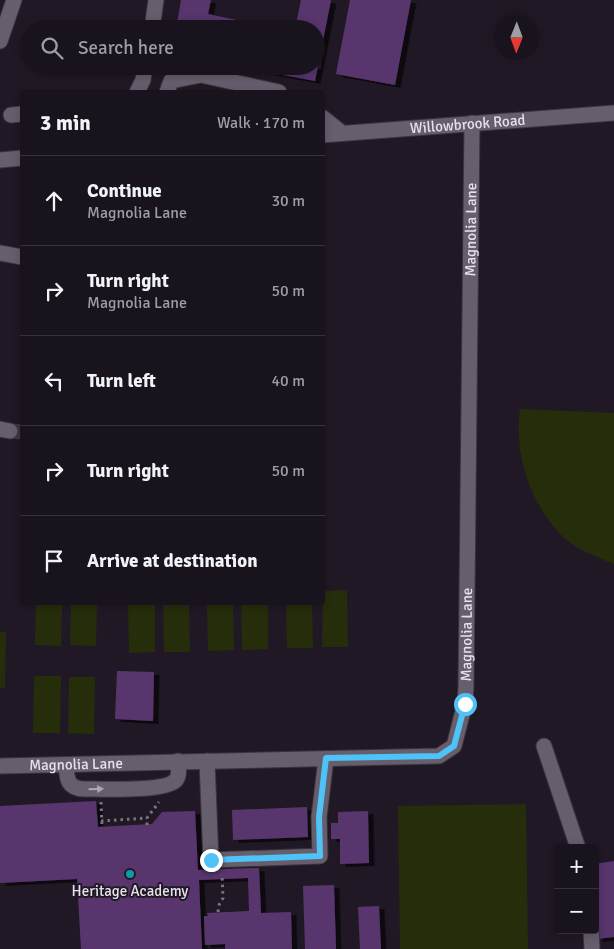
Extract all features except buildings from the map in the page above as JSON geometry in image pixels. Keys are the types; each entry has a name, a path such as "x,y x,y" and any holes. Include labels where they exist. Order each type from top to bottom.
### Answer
{"street":[{"path":"0,40 14,0"},
{"path":"153,20 156,0"},
{"path":"139,90 144,75"},
{"path":"168,90 171,81 201,75 270,90"},
{"name":"Willowbrook Road","path":"325,135 614,113"},
{"path":"325,119 342,133"},
{"name":"Magnolia Lane","path":"0,766 439,756 454,746 465,704 472,123"},
{"path":"0,160 20,158"},
{"path":"0,253 20,257"},
{"path":"544,746 577,844"},
{"path":"207,761 211,860 320,856 319,817 326,758"},
{"path":"66,765 67,780 70,785 76,789 84,789 163,786 176,780 178,761"},
{"path":"591,934 592,949"}],"path":[{"path":"101,795 102,827"},
{"path":"147,825 147,818 161,799"},
{"path":"101,821 147,818"}],"green space":[{"path":"520,409 614,413 614,564 572,544 549,521 526,476 519,443"},
{"path":"347,590 348,647 322,647 325,591"},
{"path":"36,605 62,605 61,646 35,645"},
{"path":"71,605 97,605 96,646 70,645"},
{"path":"128,605 155,605 155,652 129,653"},
{"path":"163,605 189,605 190,652 164,652"},
{"path":"207,605 233,605 234,650 208,651"},
{"path":"241,605 268,605 268,649 242,650"},
{"path":"286,605 312,605 313,648 287,648"},
{"path":"0,632 6,632 5,688 0,688"},
{"path":"34,676 61,676 60,733 33,733"},
{"path":"69,677 95,677 94,734 68,733"},
{"path":"526,804 528,949 400,949 398,806"}],"tunnel":[{"path":"10,431 20,432"}],"place":[{"name":"Heritage Academy","path":"130,874"}],"route":[{"path":"211,860 320,856 319,817 326,758 439,756 447,753 454,746 465,704"}]}
